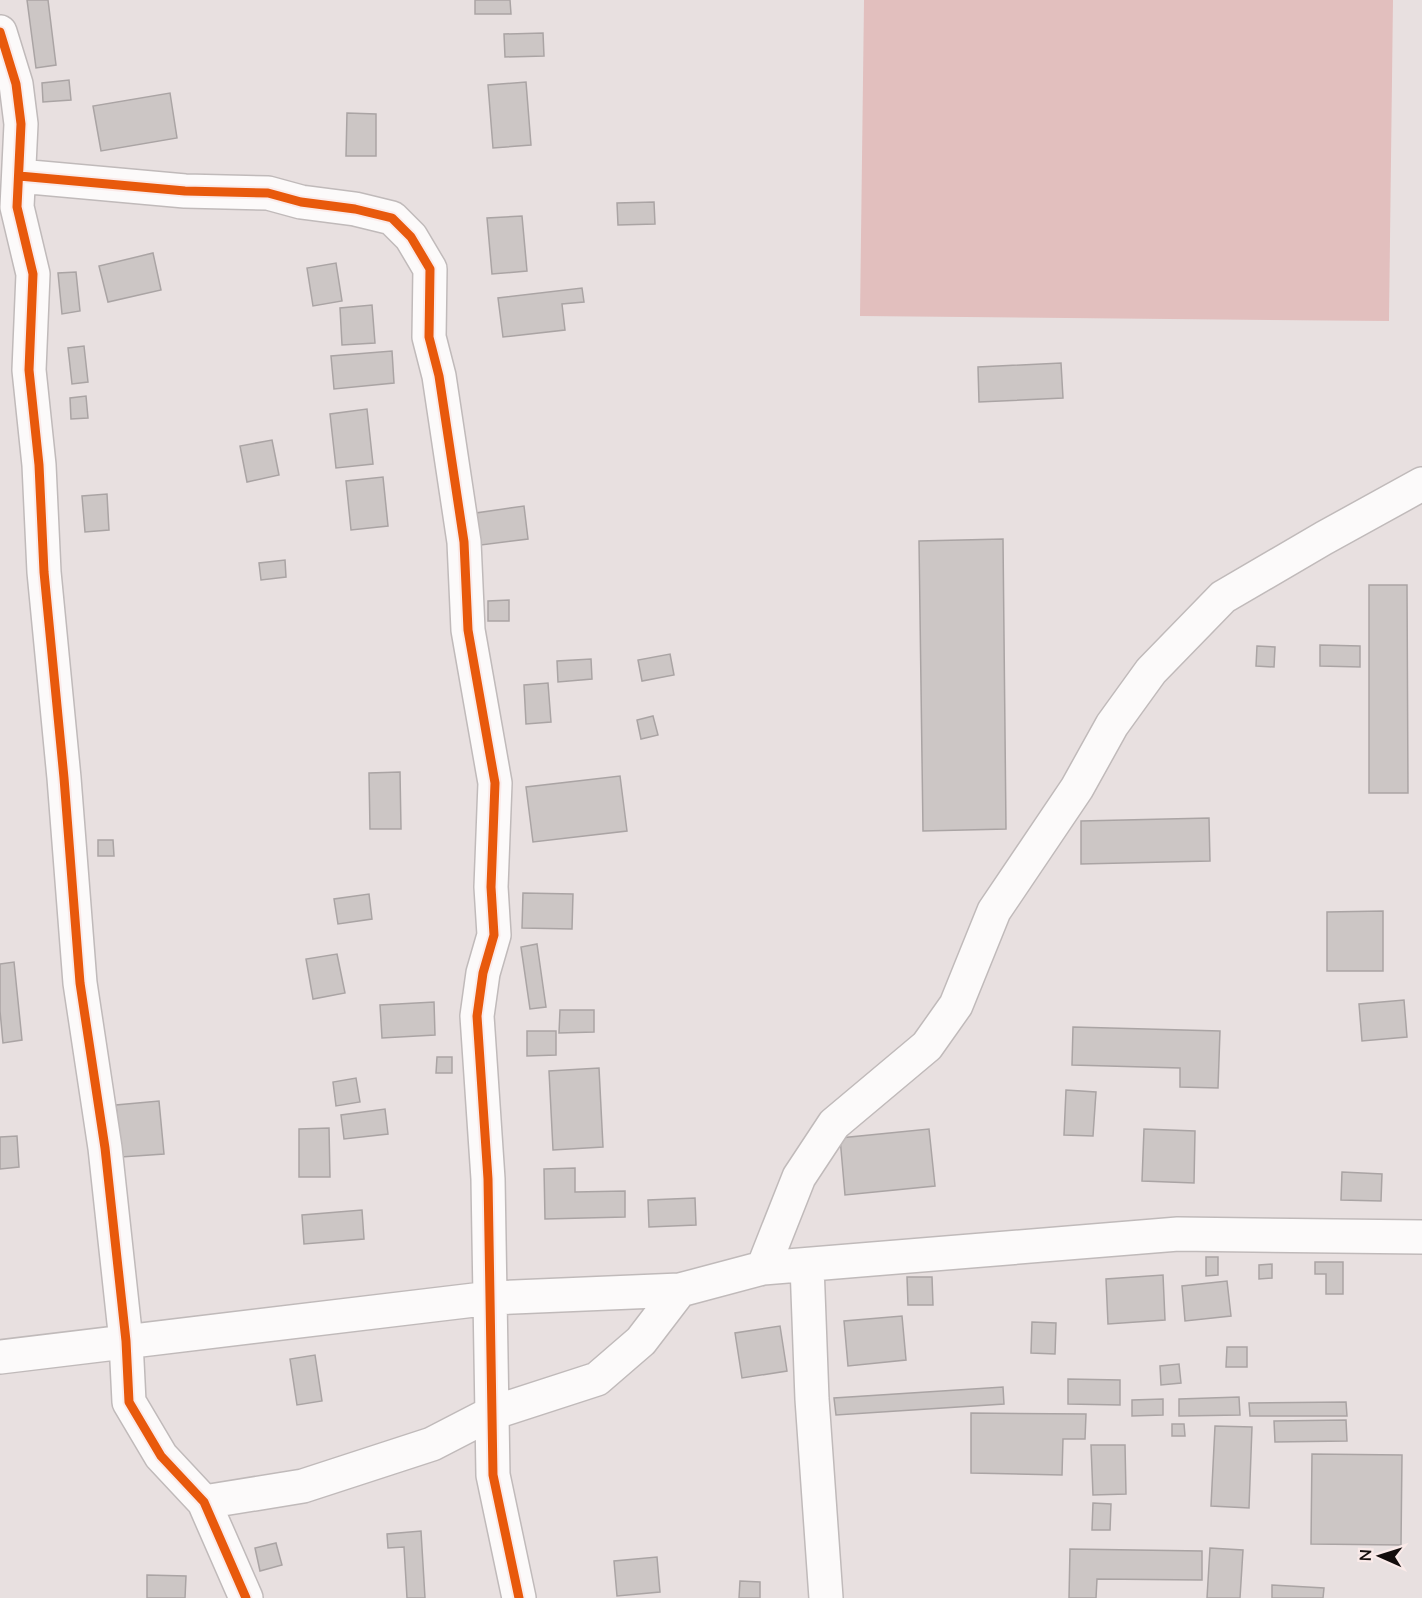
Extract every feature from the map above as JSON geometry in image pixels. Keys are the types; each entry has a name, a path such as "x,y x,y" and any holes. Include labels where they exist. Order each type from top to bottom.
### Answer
{"street":[{"path":"0,32 16,84 21,124 17,207 33,274 29,370 39,465 44,572 65,789 80,983 105,1148 126,1341 129,1402 160,1456 204,1502 246,1598"},
{"path":"19,176 185,191 268,194 392,218 411,237 429,269 429,337 439,376 464,542 468,630 495,783 491,887 494,935 483,973 477,1016 488,1179 493,1475 519,1598"},
{"path":"763,1268 799,1177 834,1124 927,1046 956,1005 994,911 1077,788 1112,725 1151,671 1223,597 1324,537 1422,484"},
{"path":"0,1357 491,1298 680,1290 763,1268 1178,1234 1422,1237"},
{"path":"807,1265 812,1399 826,1598"},
{"path":"204,1502 303,1486 432,1444 492,1413 597,1380 641,1341 680,1290"}],"shaded area":[{"path":"864,0 1393,0 1389,321 860,316"}],"building":[{"path":"27,0 48,0 56,65 36,68"},
{"path":"475,0 510,0 511,14 475,14"},
{"path":"543,33 544,56 505,57 504,34"},
{"path":"69,80 71,100 43,102 42,83"},
{"path":"526,82 531,145 493,148 488,85"},
{"path":"170,93 177,138 101,151 93,106"},
{"path":"347,113 376,114 376,156 346,156"},
{"path":"654,202 655,224 618,225 617,203"},
{"path":"522,216 527,271 492,274 487,218"},
{"path":"153,253 161,290 108,302 99,266"},
{"path":"336,263 342,301 313,306 307,268"},
{"path":"76,272 80,311 62,314 58,273"},
{"path":"582,288 584,302 562,304 565,330 503,337 498,298"},
{"path":"372,305 375,343 342,345 340,308"},
{"path":"84,346 88,382 72,384 68,348"},
{"path":"392,351 394,383 334,389 331,356"},
{"path":"1061,363 1063,398 979,402 978,367"},
{"path":"86,396 88,418 71,419 70,398"},
{"path":"367,409 373,464 336,468 330,414"},
{"path":"272,440 279,475 247,482 240,446"},
{"path":"383,477 388,526 351,530 346,481"},
{"path":"107,494 109,530 85,532 82,496"},
{"path":"524,506 528,539 481,545 476,513"},
{"path":"1003,539 1006,829 923,831 919,541"},
{"path":"285,560 286,577 261,580 259,563"},
{"path":"1369,585 1407,585 1408,793 1369,793"},
{"path":"509,600 509,621 488,621 488,601"},
{"path":"1320,645 1360,646 1360,667 1320,666"},
{"path":"1257,646 1275,647 1274,667 1256,666"},
{"path":"670,654 674,675 642,681 638,660"},
{"path":"591,659 592,679 558,682 557,661"},
{"path":"548,683 551,722 526,724 524,685"},
{"path":"653,716 658,735 641,739 637,720"},
{"path":"400,772 401,829 370,829 369,773"},
{"path":"620,776 627,831 533,842 526,787"},
{"path":"1209,818 1210,861 1081,864 1081,821"},
{"path":"98,840 113,840 114,856 98,856"},
{"path":"523,893 573,894 572,929 522,928"},
{"path":"369,894 372,919 338,924 334,899"},
{"path":"1383,911 1383,971 1327,971 1327,912"},
{"path":"537,944 546,1007 530,1009 521,947"},
{"path":"337,954 345,993 313,999 306,959"},
{"path":"14,962 22,1040 3,1043 0,964"},
{"path":"1404,1000 1407,1037 1362,1041 1359,1004"},
{"path":"434,1002 435,1035 382,1038 380,1005"},
{"path":"560,1010 594,1010 594,1032 559,1033"},
{"path":"1073,1027 1220,1031 1218,1088 1180,1087 1180,1068 1072,1065"},
{"path":"527,1031 556,1031 556,1055 527,1056"},
{"path":"437,1057 452,1057 452,1073 436,1073"},
{"path":"599,1068 603,1147 553,1150 549,1071"},
{"path":"356,1078 360,1102 336,1106 333,1082"},
{"path":"1066,1090 1096,1092 1093,1136 1064,1135"},
{"path":"159,1101 164,1154 121,1157 116,1105"},
{"path":"385,1109 388,1134 344,1139 341,1115"},
{"path":"329,1128 330,1177 299,1177 299,1129"},
{"path":"929,1129 935,1186 845,1195 840,1138"},
{"path":"1144,1129 1195,1131 1194,1183 1142,1181"},
{"path":"17,1136 19,1167 0,1169 0,1137"},
{"path":"575,1168 575,1192 625,1191 625,1217 545,1219 544,1169"},
{"path":"1342,1172 1382,1174 1381,1201 1341,1200"},
{"path":"695,1198 696,1225 649,1227 648,1200"},
{"path":"362,1210 364,1239 304,1244 302,1215"},
{"path":"1206,1257 1218,1257 1218,1275 1206,1276"},
{"path":"1315,1262 1343,1262 1343,1294 1326,1294 1326,1274 1315,1274"},
{"path":"1272,1264 1272,1278 1259,1279 1259,1265"},
{"path":"1163,1275 1165,1320 1108,1324 1106,1279"},
{"path":"907,1277 932,1277 933,1305 908,1305"},
{"path":"1227,1281 1231,1316 1185,1321 1182,1286"},
{"path":"902,1316 906,1360 848,1366 844,1321"},
{"path":"1032,1322 1056,1323 1055,1354 1031,1353"},
{"path":"780,1326 787,1371 742,1378 735,1333"},
{"path":"1227,1347 1247,1347 1247,1367 1226,1367"},
{"path":"315,1355 322,1401 297,1405 290,1359"},
{"path":"1179,1364 1181,1383 1161,1385 1160,1366"},
{"path":"1068,1379 1120,1380 1120,1405 1068,1404"},
{"path":"1003,1387 1004,1404 836,1415 834,1398"},
{"path":"1239,1397 1240,1415 1179,1416 1179,1399"},
{"path":"1163,1399 1163,1415 1132,1416 1132,1400"},
{"path":"1346,1402 1347,1416 1250,1416 1249,1403"},
{"path":"971,1413 1086,1414 1085,1439 1063,1439 1062,1475 971,1473"},
{"path":"1346,1420 1347,1441 1275,1442 1274,1421"},
{"path":"1172,1424 1184,1424 1185,1436 1172,1436"},
{"path":"1215,1426 1252,1427 1249,1508 1211,1506"},
{"path":"1091,1445 1125,1445 1126,1494 1093,1495"},
{"path":"1312,1454 1402,1455 1401,1545 1311,1544"},
{"path":"1093,1503 1111,1504 1110,1530 1092,1530"},
{"path":"421,1531 425,1598 407,1598 404,1547 388,1548 387,1534"},
{"path":"276,1543 282,1565 260,1571 255,1548"},
{"path":"1210,1548 1243,1550 1240,1598 1207,1598"},
{"path":"1070,1549 1202,1551 1202,1580 1097,1579 1096,1598 1069,1598"},
{"path":"657,1557 660,1592 617,1596 614,1561"},
{"path":"147,1575 186,1576 185,1598 147,1598"},
{"path":"740,1581 760,1582 760,1598 739,1598"},
{"path":"1272,1585 1324,1588 1323,1598 1272,1598"}],"cycle path":[{"path":"0,32 16,84 21,124 17,207 33,274 29,370 39,465 44,572 64,778 80,983 105,1148 126,1341 129,1402 161,1456 204,1502 246,1598"},
{"path":"19,176 185,191 268,193 301,202 355,209 392,218 411,237 430,269 429,337 439,376 464,542 468,630 495,783 491,887 494,935 483,973 477,1016 488,1179 493,1475 519,1598"}]}
